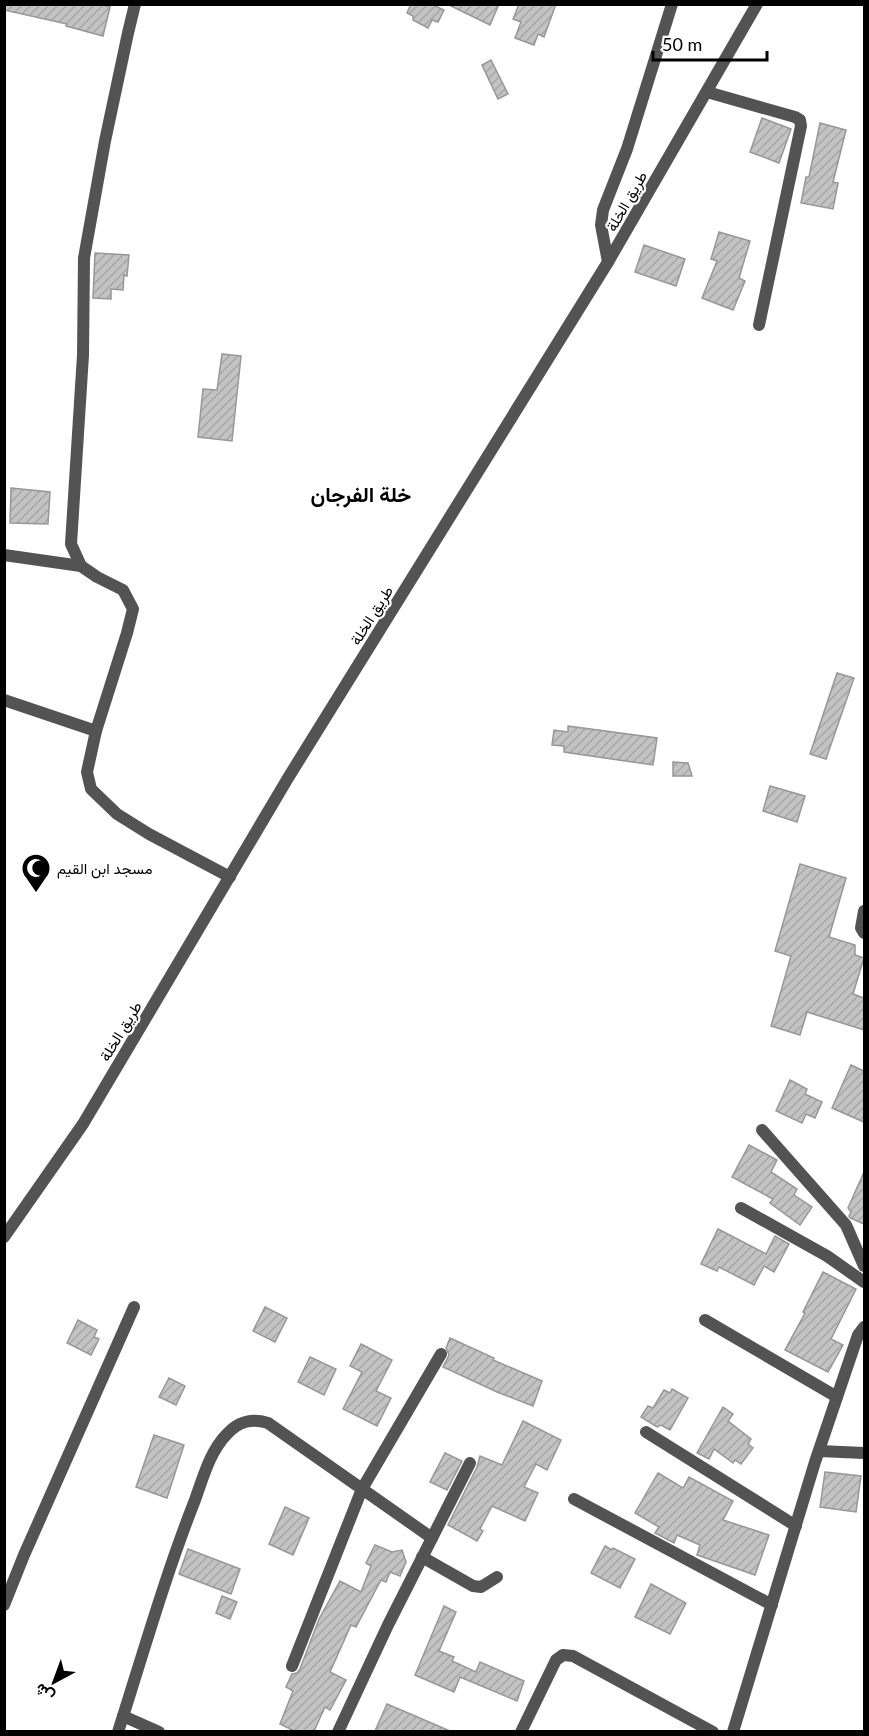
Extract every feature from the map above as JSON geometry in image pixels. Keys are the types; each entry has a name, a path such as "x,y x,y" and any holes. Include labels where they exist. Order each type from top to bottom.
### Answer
{"street":[{"path":"81,566 71,544 83,355 84,258 135,4"},
{"path":"608,262 601,225 603,210 627,149 672,4"},
{"name":"طريق الخلة","path":"4,1237 83,1124 294,768 608,262 757,4"},
{"path":"707,92 800,120 801,126 759,325"},
{"path":"4,555 81,566 123,590 133,609 96,731 87,772 90,789 117,814 149,834 230,877"},
{"path":"4,700 96,731"},
{"path":"864,910 861,928 864,933"},
{"path":"762,1130 846,1225 864,1266"},
{"path":"741,1208 827,1256 864,1282"},
{"path":"4,1605 134,1307"},
{"path":"705,1320 837,1397"},
{"path":"733,1731 819,1451 858,1335 864,1326"},
{"path":"292,1666 362,1489 441,1354"},
{"path":"118,1731 179,1539 213,1454 227,1434 245,1421 268,1423 432,1538"},
{"path":"646,1432 796,1526"},
{"path":"819,1451 864,1453"},
{"path":"338,1731 470,1463"},
{"path":"574,1499 772,1605"},
{"path":"422,1557 473,1586 482,1587 497,1577"},
{"path":"521,1731 556,1660 563,1655 573,1656 713,1731"},
{"path":"123,1716 159,1731"}],"building":[{"path":"5,4 100,4 110,7 103,36 66,26 67,24 4,10"},
{"path":"411,4 431,4 444,10 438,22 432,20 428,28 413,20 413,16 407,13"},
{"path":"447,4 499,4 490,25"},
{"path":"519,4 556,4 544,37 538,34 534,45 515,38 521,22 513,19"},
{"path":"491,60 508,94 498,99 482,65"},
{"path":"762,118 791,129 779,163 750,152"},
{"path":"820,123 846,130 833,182 838,183 833,209 801,203"},
{"path":"719,232 750,241 739,278 745,281 733,310 702,298 717,261 711,259"},
{"path":"644,245 685,259 676,286 635,272"},
{"path":"95,253 129,255 123,290 111,289 111,299 93,298"},
{"path":"222,354 241,356 232,441 198,437 203,389 217,390"},
{"path":"11,488 50,492 48,524 10,523"},
{"path":"837,673 854,678 826,759 810,754"},
{"path":"568,726 657,738 653,765 564,752 564,746 552,745 554,730 568,732"},
{"path":"673,762 688,763 692,776 673,776"},
{"path":"770,786 805,796 797,822 763,811"},
{"path":"800,864 846,878 829,937 855,945 855,955 864,958 853,994 864,998 864,1030 807,1012 800,1035 771,1026 791,956 775,951"},
{"path":"851,1065 864,1071 864,1122 832,1108"},
{"path":"790,1080 807,1089 805,1094 822,1102 815,1118 806,1114 802,1123 776,1111"},
{"path":"749,1145 777,1160 771,1172 797,1189 794,1195 812,1207 800,1225 770,1203 773,1199 732,1177"},
{"path":"864,1172 864,1224 850,1218 851,1212 848,1208"},
{"path":"718,1229 766,1254 775,1236 789,1244 774,1272 764,1266 754,1285 719,1267 717,1271 701,1264"},
{"path":"823,1272 856,1289 831,1339 843,1345 828,1372 785,1350"},
{"path":"265,1307 287,1318 275,1342 253,1331"},
{"path":"78,1320 97,1330 94,1337 99,1339 91,1355 67,1343"},
{"path":"450,1338 542,1381 533,1406 443,1367 449,1355 446,1348"},
{"path":"361,1344 392,1360 376,1391 391,1398 377,1426 343,1409 362,1372 350,1366"},
{"path":"310,1357 336,1369 324,1395 298,1382"},
{"path":"169,1378 185,1386 176,1405 159,1397"},
{"path":"672,1389 688,1398 670,1430 661,1425 657,1427 641,1417 648,1406 653,1408 664,1390 670,1393"},
{"path":"723,1407 733,1414 728,1421 751,1439 748,1444 753,1448 741,1464 735,1460 733,1463 714,1449 709,1459 697,1453"},
{"path":"523,1421 561,1440 547,1470 536,1464 524,1487 538,1493 525,1521 492,1506 480,1529 483,1531 477,1541 448,1525 477,1467 480,1456 502,1465"},
{"path":"154,1435 184,1445 167,1498 136,1487"},
{"path":"445,1453 462,1461 447,1490 430,1482"},
{"path":"825,1472 861,1476 856,1512 820,1507"},
{"path":"658,1473 683,1488 689,1477 733,1501 723,1520 769,1535 755,1575 697,1555 700,1545 677,1535 674,1543 655,1533 659,1527 635,1513"},
{"path":"285,1507 309,1518 293,1555 269,1544"},
{"path":"375,1545 392,1552 402,1550 406,1562 400,1576 390,1572 386,1582 381,1580 356,1627 351,1625 330,1672 346,1680 330,1710 325,1707 314,1731 294,1731 280,1724 293,1691 286,1687 292,1674 297,1673 300,1669 319,1619 340,1581 361,1592 371,1566 366,1563"},
{"path":"605,1546 635,1559 620,1588 591,1573"},
{"path":"188,1549 240,1569 231,1594 179,1574"},
{"path":"651,1584 686,1603 670,1634 635,1617"},
{"path":"222,1596 237,1602 230,1619 216,1613"},
{"path":"444,1606 456,1612 439,1651 454,1657 452,1661 476,1672 480,1662 524,1681 517,1701 460,1677 454,1692 415,1675"},
{"path":"387,1704 450,1731 375,1731"}],"place":[{"name":"مسجد ابن القيم","path":"36,894"}],"district":[{"name":"خلة الفرجان","path":"361,493"}]}
